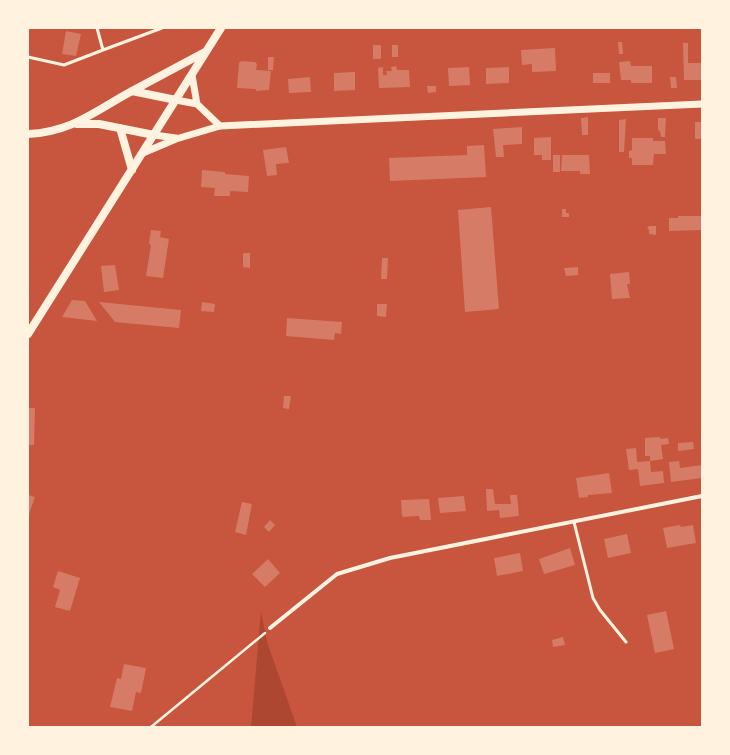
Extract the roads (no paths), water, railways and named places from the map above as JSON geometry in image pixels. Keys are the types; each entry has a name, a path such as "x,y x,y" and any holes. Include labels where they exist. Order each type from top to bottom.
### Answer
{"main road":[{"path":"28,334 221,28"},
{"path":"28,134 54,132 77,124 132,91 206,52"},
{"path":"132,91 176,100"},
{"path":"77,124 99,124 154,135"},
{"path":"120,128 132,170"}],"street":[{"path":"192,75 197,104"},
{"path":"176,100 197,104 220,126"},
{"path":"143,153 176,138 220,126 702,104"},
{"path":"154,135 176,138"},
{"path":"270,628 337,574 390,558 702,496"}],"lane":[{"path":"97,28 103,50"},
{"path":"28,56 64,66 162,28"},
{"path":"574,522 593,598 600,610 626,642"}]}
